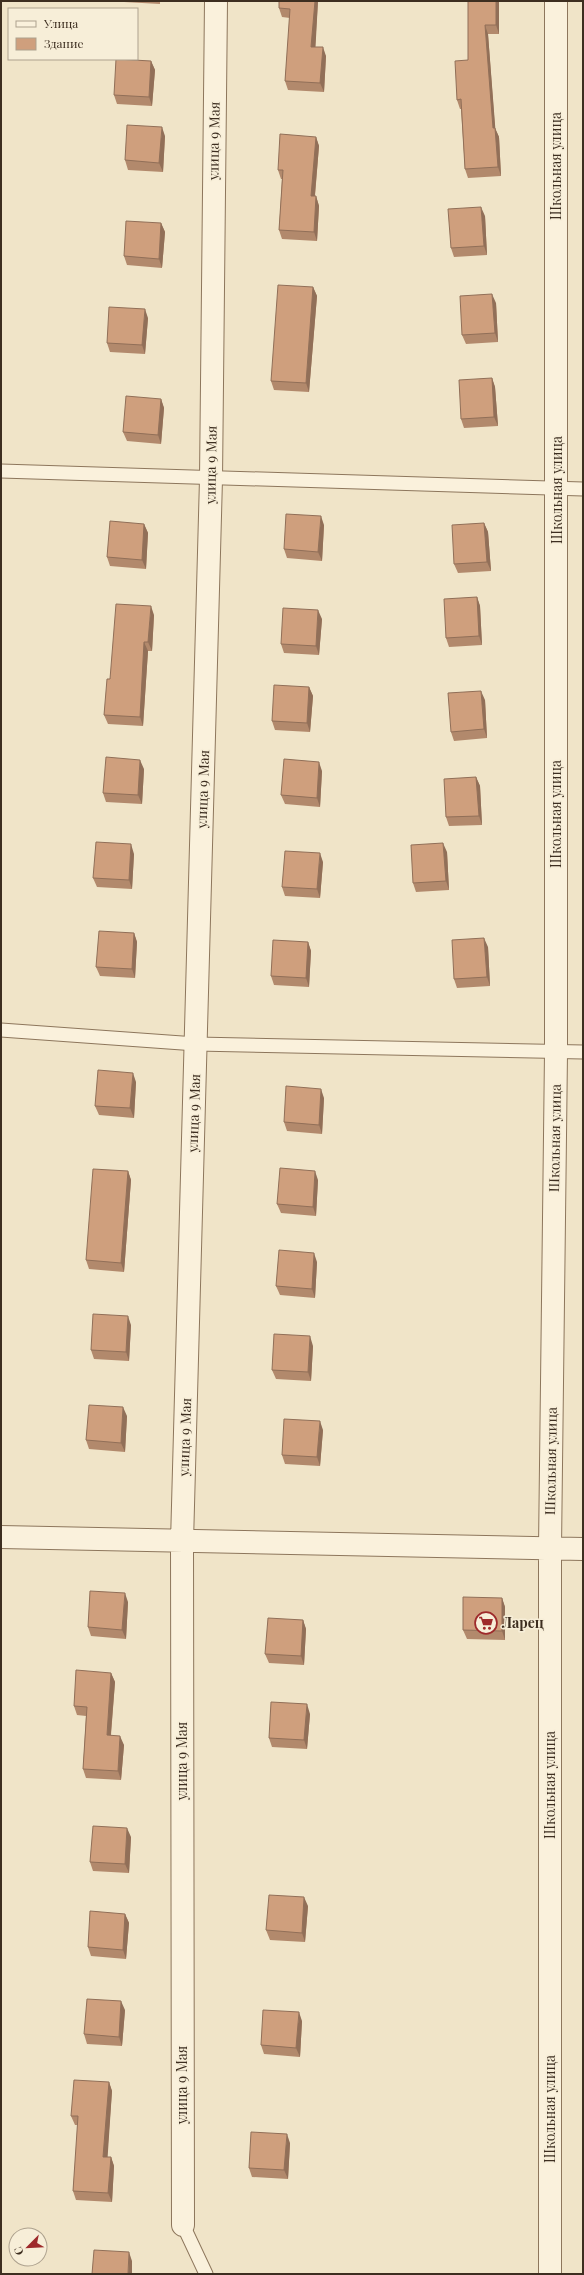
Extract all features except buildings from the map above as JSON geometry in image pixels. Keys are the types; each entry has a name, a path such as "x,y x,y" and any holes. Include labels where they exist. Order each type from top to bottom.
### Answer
{"street":[{"name":"улица 9 Мая","path":"183,2225 182,1542 211,479 216,1"},
{"name":"Школьная улица","path":"550,2274 550,1548 556,1053 556,1"},
{"path":"1,1537 182,1542 583,1549"}],"lane":[{"path":"1,471 211,479 583,489"},
{"path":"1,1030 196,1044 556,1053 583,1052"},
{"path":"183,2225 206,2274"}],"place":[{"name":"Ларец","path":"486,1623"}]}
